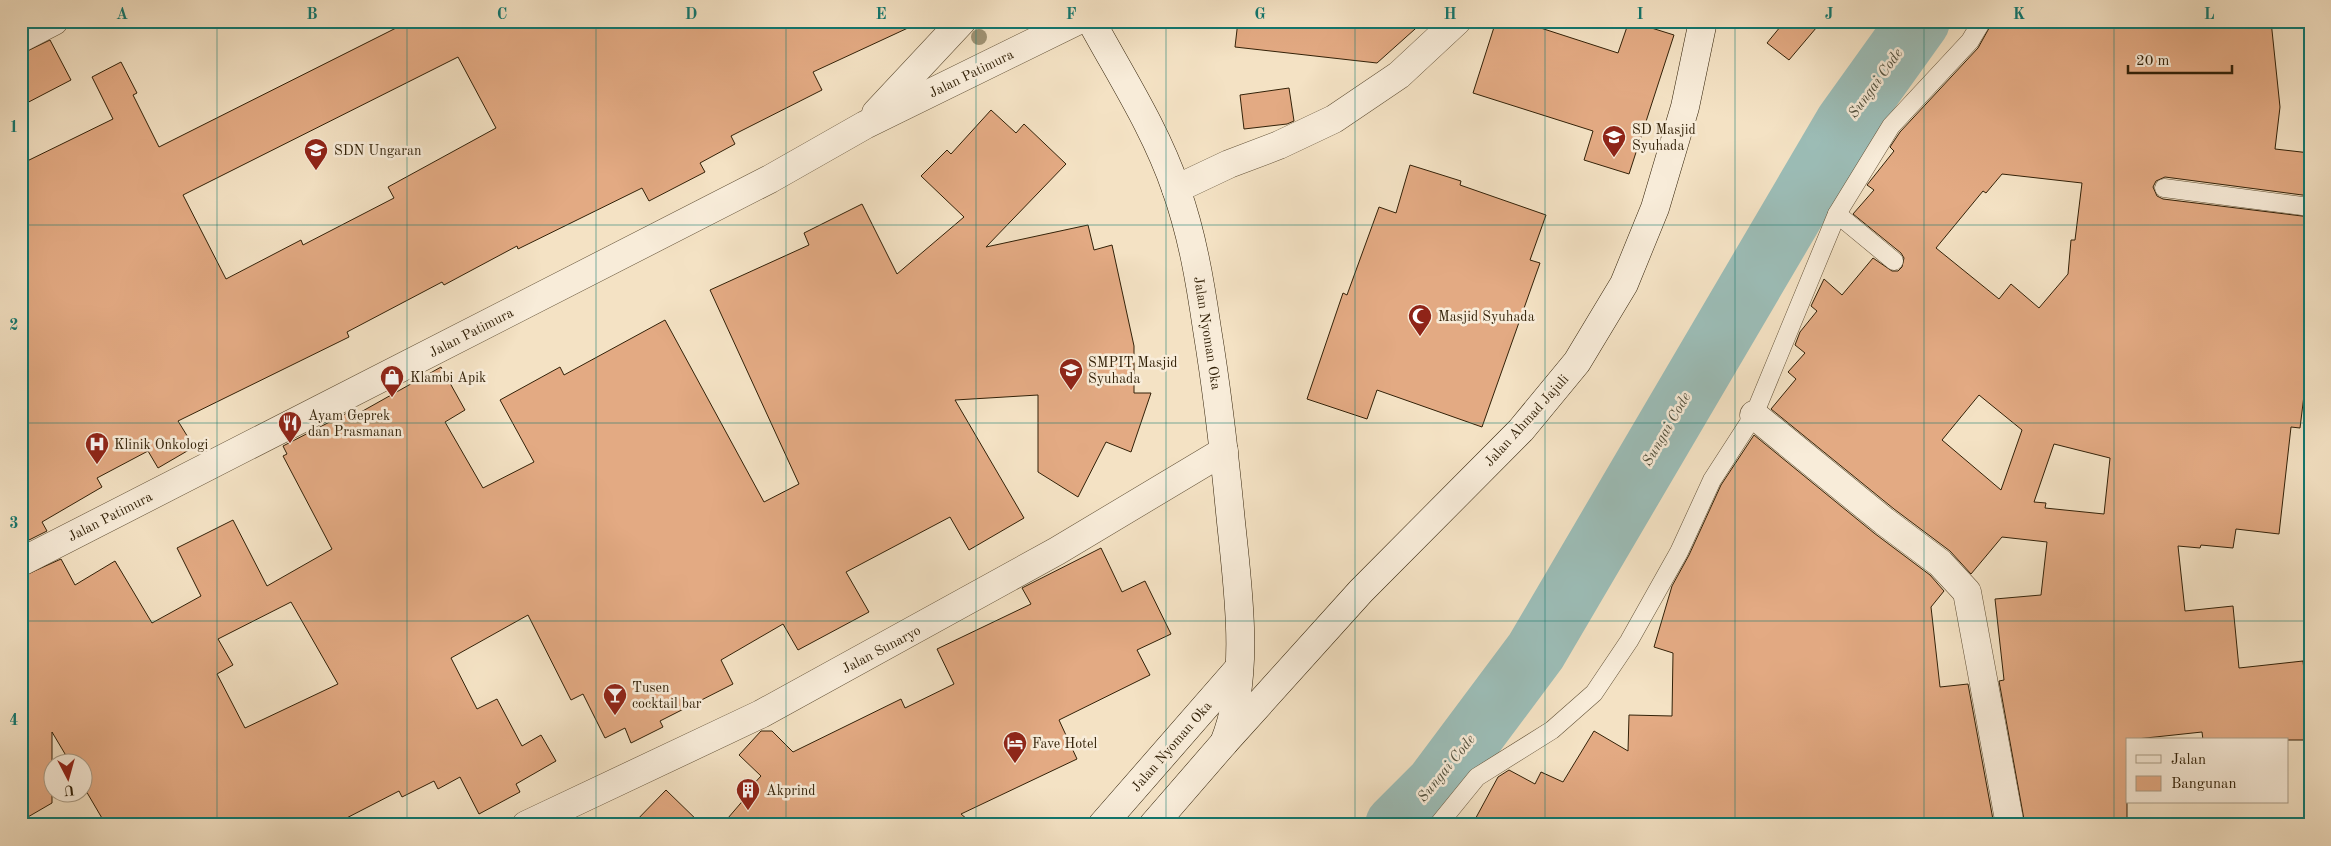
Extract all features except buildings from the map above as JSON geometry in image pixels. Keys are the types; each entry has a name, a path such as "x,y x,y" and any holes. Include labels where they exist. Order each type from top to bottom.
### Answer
{"street":[{"path":"21,38 54,21"},
{"name":"Jalan Patimura","path":"865,125 962,21"},
{"name":"Jalan Patimura","path":"21,562 770,179 865,125 1077,21"},
{"name":"Jalan Nyoman Oka","path":"1091,21 1152,131 1176,189 1196,258 1224,451 1238,611 1239,668 1236,707 1224,743 1153,825"},
{"path":"1176,189 1334,119 1399,74 1457,21"},
{"name":"Jalan Ahmad Jajuli","path":"1224,743 1361,591 1521,430 1577,362 1624,284 1655,208 1685,107 1703,21"},
{"path":"1754,415 1884,521 1940,563 1967,592 2010,825"},
{"name":"Jalan Sunaryo","path":"526,825 761,714 1057,551 1224,451"},
{"name":"Jalan Nyoman Oka","path":"1102,825 1239,668"}],"lane":[{"path":"1438,825 1477,777 1552,730 1594,693 1628,641 1679,552 1712,480 1754,415 1836,214 1892,126 1970,42 1982,21"},
{"path":"2164,188 2310,207"},
{"path":"1836,214 1894,261"}],"waterway":[{"name":"Sungai Code","path":"1396,825 1436,785 1536,651 1846,123 1919,21"}],"place":[{"name":"SD Masjid Syuhada","path":"1614,158"},
{"name":"SDN Ungaran","path":"316,171"},
{"name":"Masjid Syuhada","path":"1420,337"},
{"name":"SMPIT Masjid Syuhada","path":"1071,391"},
{"name":"Klambi Apik","path":"392,398"},
{"name":"Ayam Geprek dan Prasmanan","path":"290,444"},
{"name":"Klinik Onkologi","path":"97,465"},
{"name":"Tusen cocktail bar","path":"615,716"},
{"name":"Fave Hotel","path":"1015,764"},
{"name":"Akprind","path":"748,811"}]}
